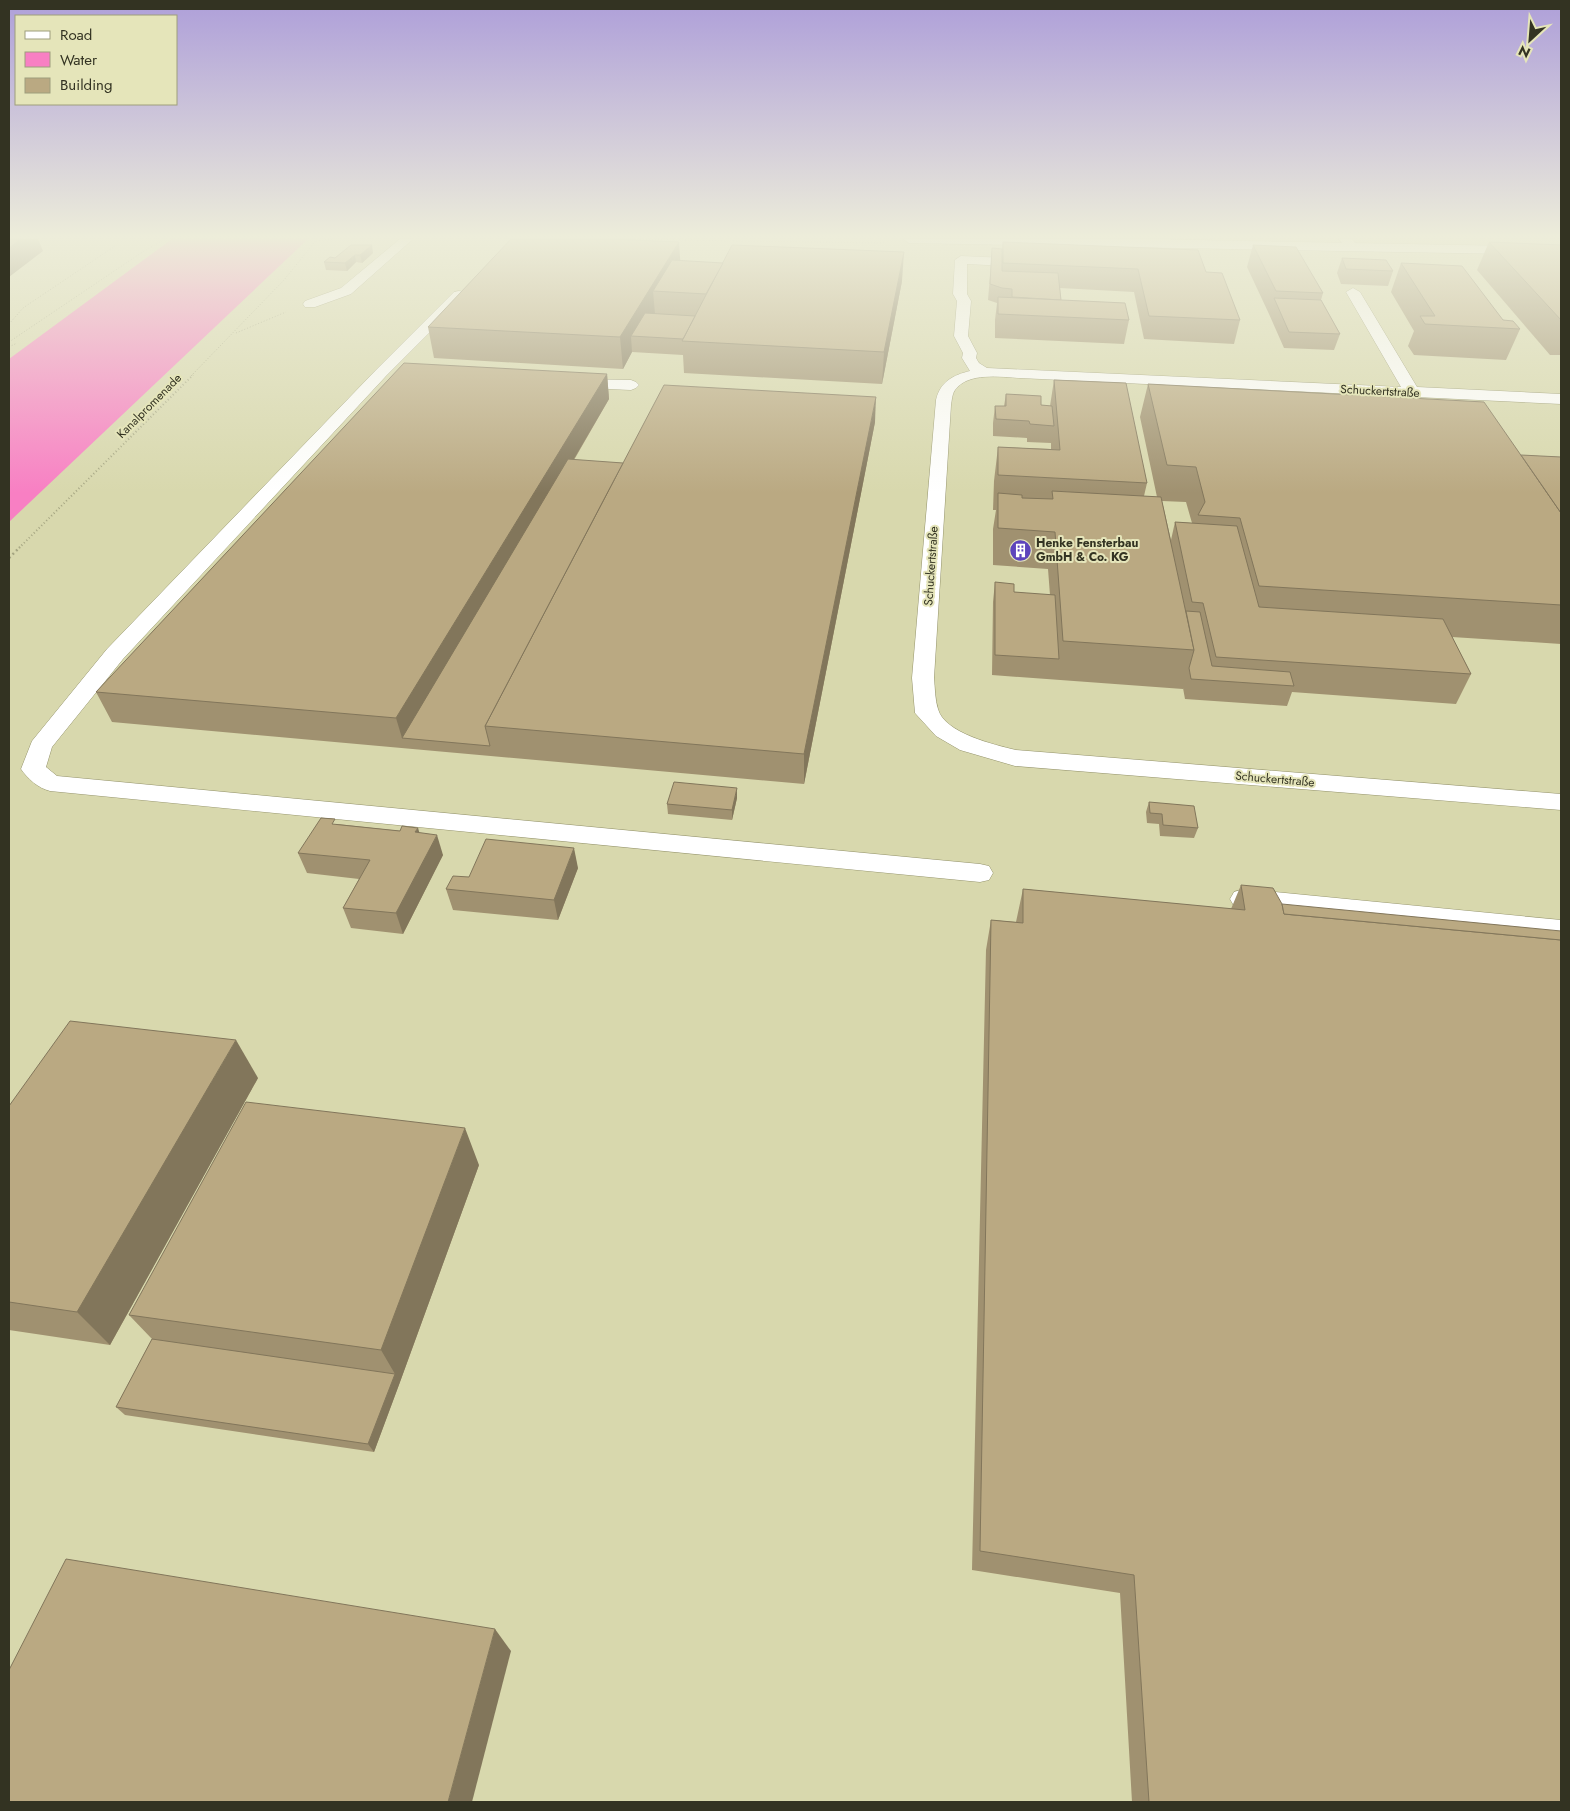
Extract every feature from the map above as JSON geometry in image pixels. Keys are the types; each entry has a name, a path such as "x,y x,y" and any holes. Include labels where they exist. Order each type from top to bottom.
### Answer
{"street":[{"path":"436,324 391,374 116,654 40,746 33,769 50,783 980,873"},
{"path":"963,324 962,336 970,352 973,366 985,374"},
{"path":"1372,324 1412,392"},
{"name":"Schuckertstraße","path":"1561,400 1020,373 985,374 957,380 946,392 943,405 923,678 927,713 944,731 968,745 1015,758 1561,802"},
{"path":"550,383 631,385"},
{"path":"1237,898 1561,930"}],"path":[{"path":"10,340 35,324"},
{"name":"Kanalpromenade","path":"9,558 244,324"},
{"path":"235,333 260,324"},
{"path":"9,348 17,343"}],"water":[{"path":"57,324 219,324 9,522 9,359"}],"building":[{"path":"431,324 628,324 620,337 428,327"},
{"path":"639,324 691,324 683,339 631,336"},
{"path":"691,324 890,324 884,352 682,341"},
{"path":"1285,324 1334,324 1340,334 1289,332"},
{"path":"1425,324 1515,324 1520,329"},
{"path":"404,363 607,374 396,718 96,692"},
{"path":"1054,380 1126,383 1147,483 998,475 998,447 1060,450"},
{"path":"1148,384 1484,402 1561,513 1561,605 1259,586 1240,518 1198,515 1205,502 1196,467 1167,465"},
{"path":"664,385 876,397 804,754 485,726"},
{"path":"1006,394 1041,396 1041,405 1052,406 1054,426 1030,424 1029,421 996,419 995,406 1006,406"},
{"path":"1521,455 1561,457 1561,513"},
{"path":"568,459 623,463 485,726 490,746 402,738"},
{"path":"1052,491 1161,497 1194,650 1063,641 1055,532 998,528 998,493 1022,495 1022,498 1053,499"},
{"path":"1175,522 1237,526 1259,607 1443,619 1471,674 1216,657 1203,603 1192,602"},
{"path":"995,582 1014,584 1014,592 1055,595 1059,659 995,655"},
{"path":"1186,611 1200,612 1212,666 1290,672 1294,686 1191,679 1189,668 1194,650"},
{"path":"674,782 737,788 732,810 667,804"},
{"path":"1149,802 1194,806 1198,828 1163,825 1162,814 1150,813"},
{"path":"321,818 335,819 332,824 400,831 402,826 418,828 415,832 437,835 396,913 343,908 370,860 298,853"},
{"path":"486,839 574,848 554,900 446,889 453,876 469,877"},
{"path":"1241,885 1273,888 1282,904 1284,914 1561,940 1561,1802 1149,1802 1134,1575 980,1551 991,920 1023,923 1023,889 1245,910"},
{"path":"1282,904 1561,931 1561,940 1284,914"},
{"path":"70,1021 236,1040 77,1312 9,1302 9,1106"},
{"path":"246,1102 465,1128 381,1350 129,1315"},
{"path":"152,1339 395,1374 368,1444 116,1407"},
{"path":"66,1559 495,1629 448,1802 9,1802 9,1670"}],"place":[{"name":"Henke Fensterbau GmbH & Co. KG","path":"1020,550"}]}
